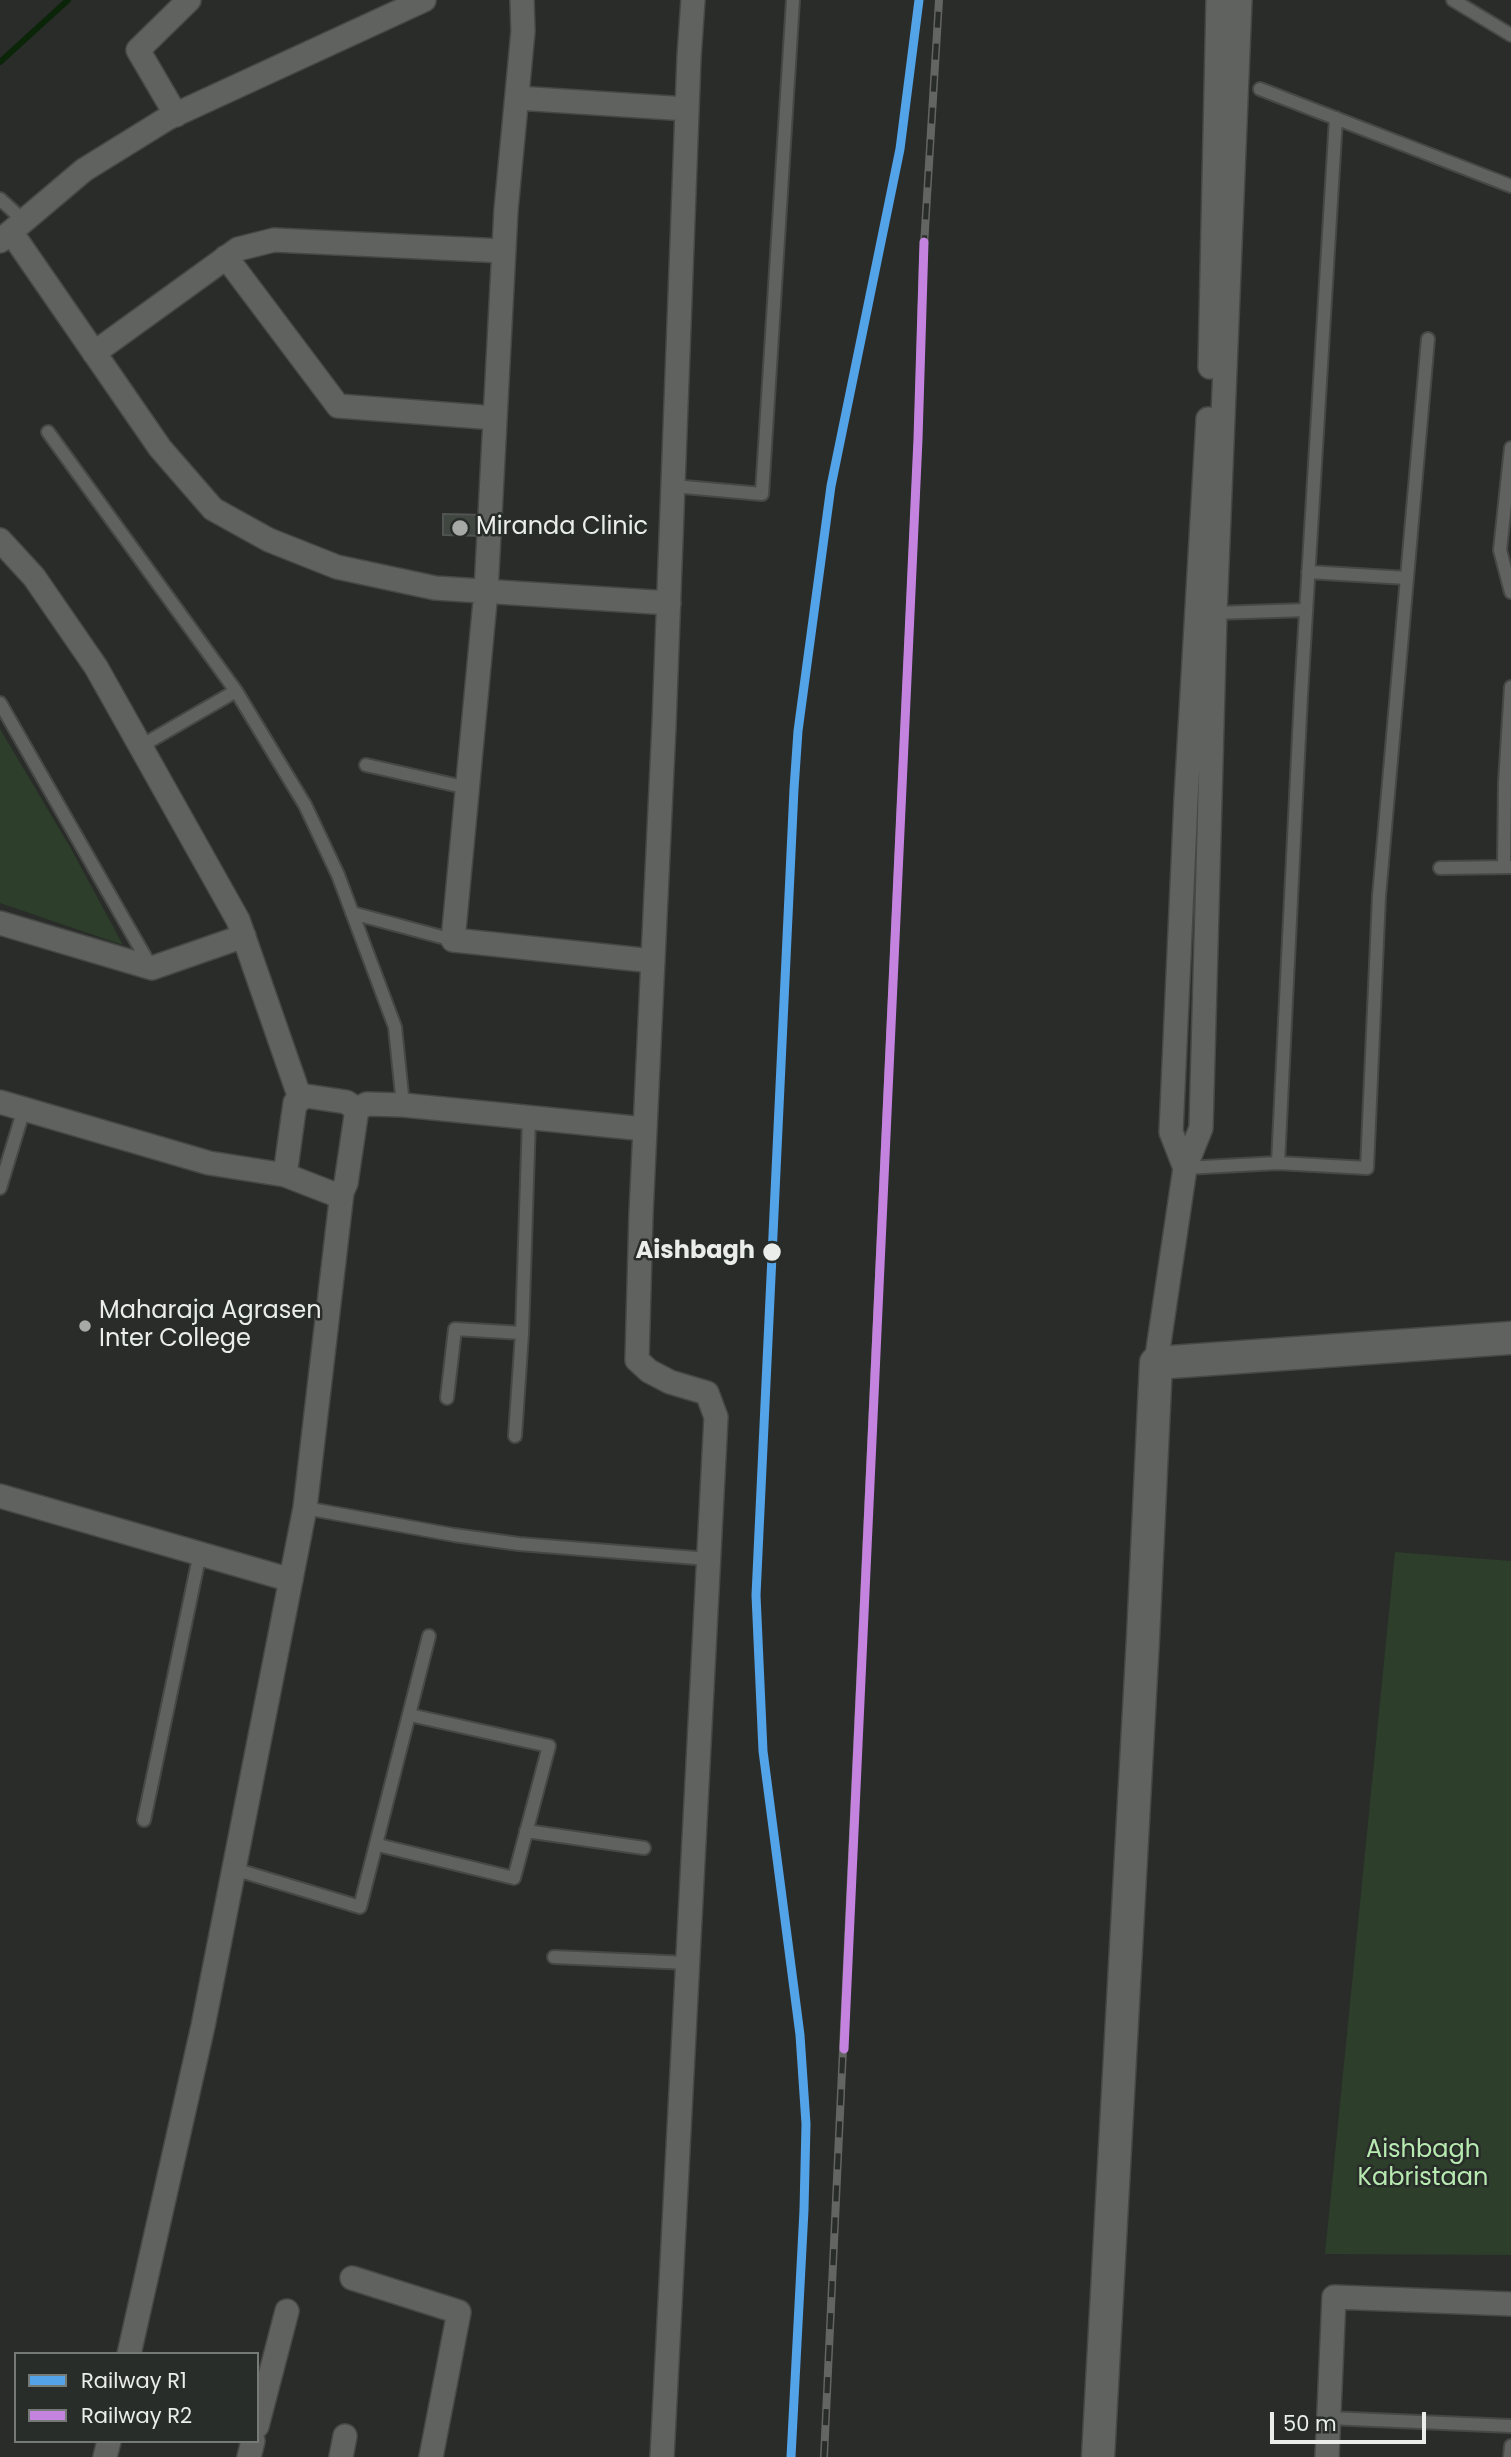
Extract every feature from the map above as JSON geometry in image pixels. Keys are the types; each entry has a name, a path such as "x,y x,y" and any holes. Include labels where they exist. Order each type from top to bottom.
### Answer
{"street":[{"path":"176,115 138,50 189,0"},
{"path":"424,0 176,115 84,170 11,231 160,448 213,509 269,540 337,567 435,588 669,603"},
{"path":"522,0 523,31 504,251 486,591 453,940 653,961"},
{"path":"662,2457 716,1417 708,1393 670,1382 649,1371 637,1360 693,0"},
{"path":"1185,1168 1171,1132 1186,799 1210,379 1218,0"},
{"path":"1098,2457 1156,1363 1185,1168 1201,1128 1215,612 1240,0"},
{"path":"517,98 687,109"},
{"path":"94,353 238,249 274,240 504,251"},
{"path":"226,257 338,406 495,418"},
{"path":"0,540 34,577 96,667 238,920 300,1098"},
{"path":"0,923 152,968 244,936"},
{"path":"285,1175 295,1103 300,1098 306,1096 346,1102 357,1109"},
{"path":"0,1102 209,1163 285,1175 334,1194 342,1192"},
{"path":"357,1109 367,1104 403,1105 645,1129"},
{"path":"129,2352 203,2026 306,1508 342,1192 346,1183 357,1109"},
{"path":"1156,1363 1511,1338"},
{"path":"0,1496 291,1580"},
{"path":"352,2278 459,2312 431,2457"},
{"path":"1327,2457 1334,2297 1511,2304"},
{"path":"259,2418 287,2311"}],"lane":[{"path":"673,486 762,494 793,0"},
{"path":"1454,0 1511,35"},
{"path":"1260,89 1511,186"},
{"path":"1278,1163 1308,572 1336,118"},
{"path":"0,199 11,231"},
{"path":"1185,1168 1278,1163 1367,1168 1379,896 1428,339"},
{"path":"48,432 236,691 305,805 338,875 395,1027 403,1105"},
{"path":"1511,448 1500,550 1511,592"},
{"path":"1308,572 1407,578"},
{"path":"1215,612 1306,610"},
{"path":"1440,868 1508,867 1505,783 1511,687"},
{"path":"141,746 236,691"},
{"path":"0,703 152,968"},
{"path":"366,765 468,788"},
{"path":"352,914 453,940"},
{"path":"0,1188 24,1109"},
{"path":"515,1436 522,1333 529,1119"},
{"path":"447,1398 455,1329 522,1333"},
{"path":"306,1508 519,1544 709,1559"},
{"path":"144,1820 200,1553"},
{"path":"234,1870 360,1907 429,1636"},
{"path":"377,1845 513,1878 549,1746 410,1715"},
{"path":"526,1832 644,1848"},
{"path":"554,1957 688,1963"},
{"path":"1329,2418 1511,2427"},
{"path":"1510,2457 1511,2446"}],"green space":[{"path":"0,729 70,847 123,945 0,903"},
{"name":"Aishbagh Kabristaan","path":"1395,1552 1511,1561 1511,2255 1325,2254"}],"building":[{"path":"443,514 488,515 487,536 443,535"}],"waterway":[{"path":"0,62 68,0"}],"railway":[{"path":"824,2457 918,439 923,262 939,0"}],"rail line":[{"name":"R1","path":"791,2457 806,2124 800,2035 763,1751 756,1595 794,789 798,731 831,486 900,149 919,0"},
{"name":"R2","path":"844,2049 918,439 924,242"}],"place":[{"name":"Miranda Clinic","path":"460,528"},
{"name":"Aishbagh","path":"772,1252"},
{"name":"Maharaja Agrasen Inter College","path":"85,1326"}]}
